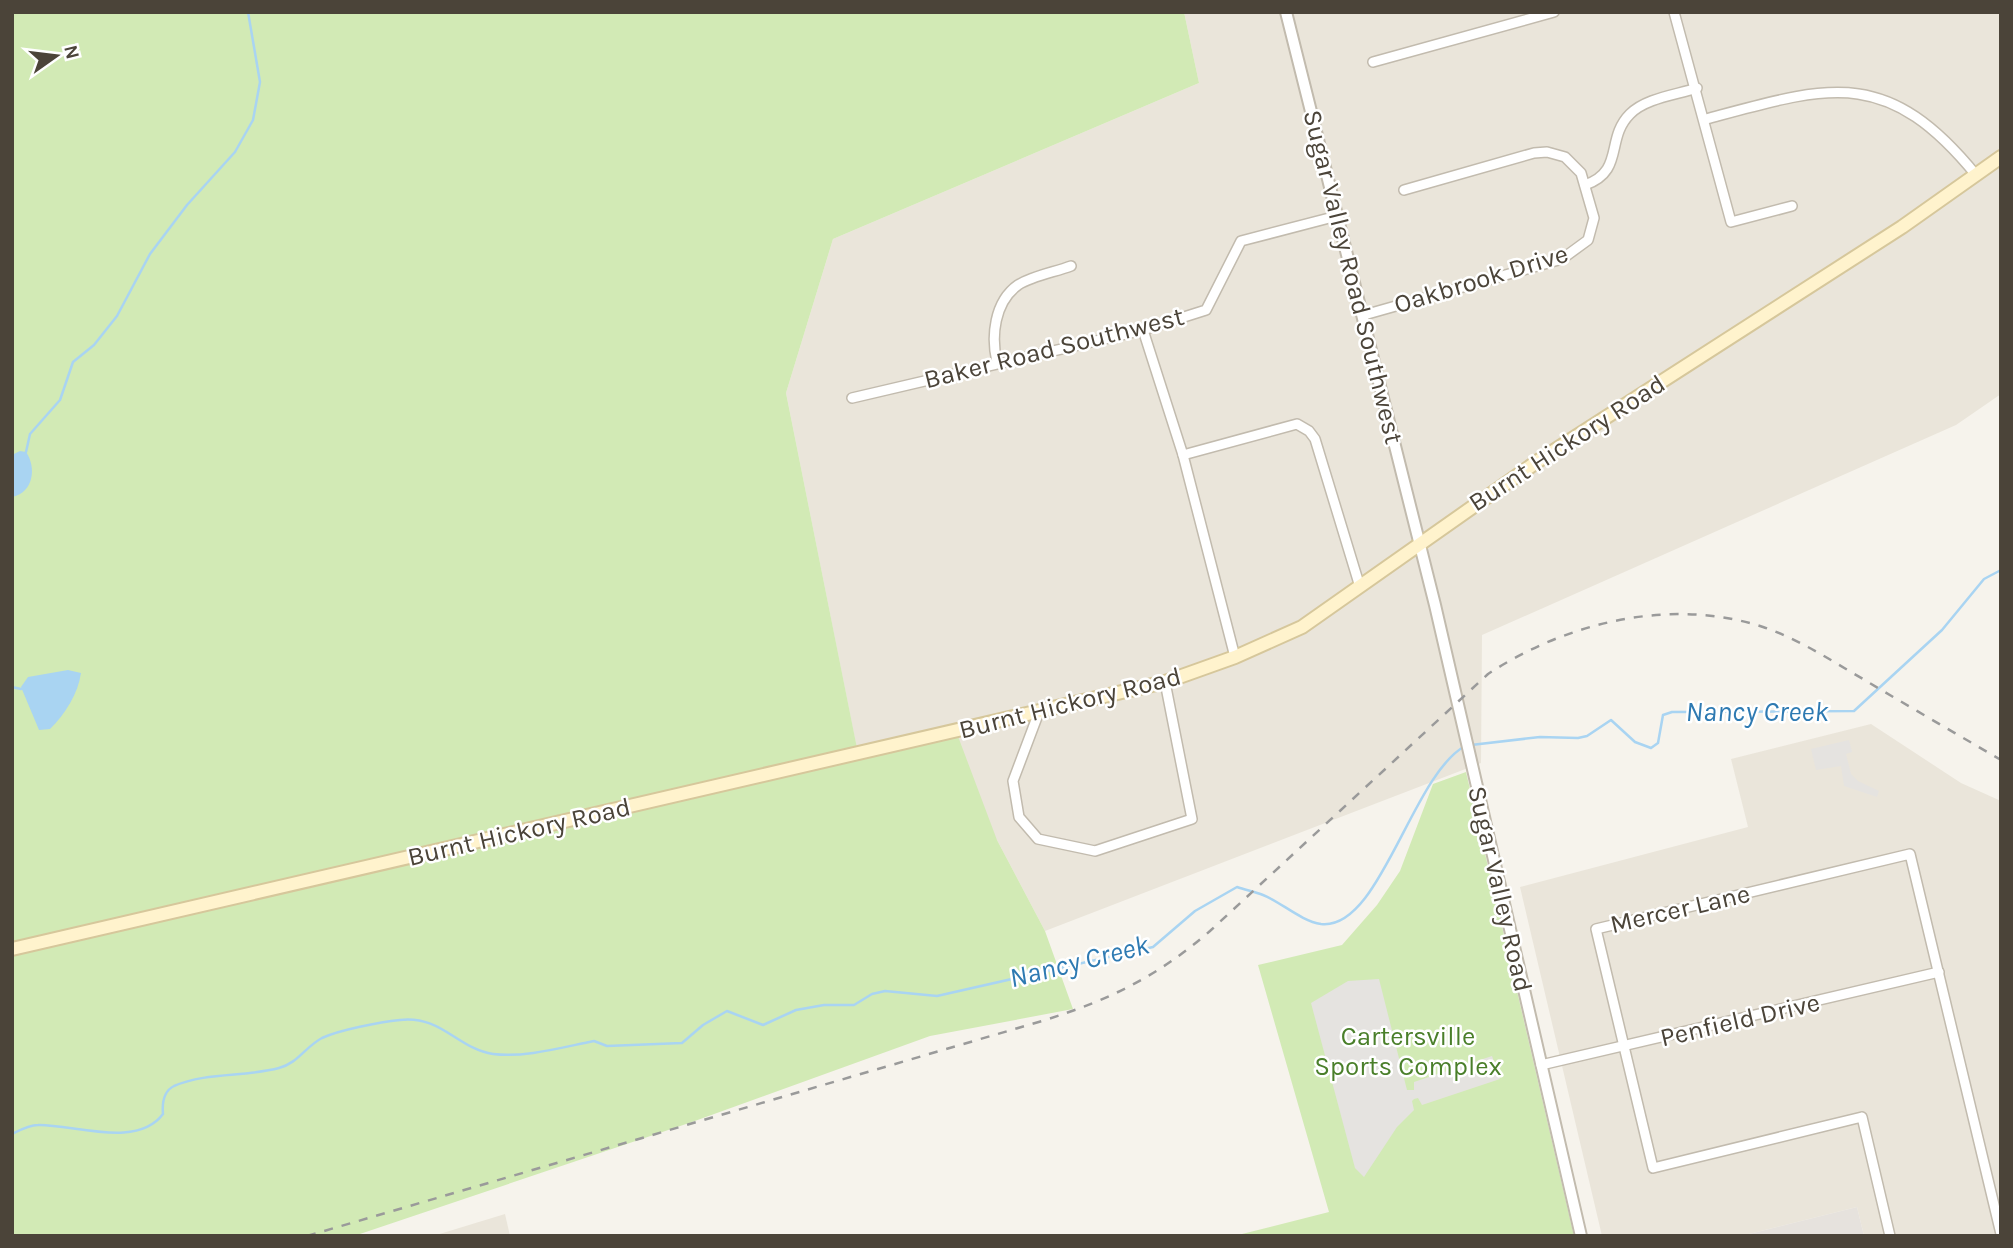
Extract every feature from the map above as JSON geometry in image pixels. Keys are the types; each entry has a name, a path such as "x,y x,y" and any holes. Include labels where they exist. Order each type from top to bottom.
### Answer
{"main road":[{"name":"Burnt Hickory Road","path":"12,949 1165,682 1236,657 1302,627 1538,461 1625,407 2001,158"}],"street":[{"name":"Sugar Valley Road Southwest","path":"1286,12 1420,542"},
{"path":"1373,62 1554,12"},
{"path":"1675,12 1706,119 1731,222 1792,206"},
{"path":"1585,185 1599,180 1609,168 1618,131 1629,115 1640,106 1697,89"},
{"path":"1706,119 1815,91 1875,97 1914,114 1936,130 1976,176"},
{"name":"Oakbrook Drive","path":"1364,315 1562,259 1575,252 1593,232 1594,218 1581,173 1565,157 1546,152 1404,190"},
{"name":"Baker Road Southwest","path":"852,398 1143,330 1206,310 1241,241 1338,216"},
{"path":"997,362 993,345 998,312 1017,286 1071,266"},
{"path":"1143,330 1183,455 1236,657"},
{"path":"1183,455 1297,424 1309,431 1315,439 1360,587"},
{"name":"Sugar Valley Road","path":"1420,542 1581,1236"},
{"path":"1039,712 1013,781 1019,817 1038,839 1095,851 1192,819 1165,682"},
{"name":"Mercer Lane","path":"1890,1236 1863,1117 1653,1168 1596,929 1910,854 2001,1234"},
{"name":"Penfield Drive","path":"1541,1065 1938,972"}],"shaded area":[{"path":"1184,12 2001,12 2001,394 1956,425 1482,635 1481,763 1045,931 997,840 858,754 786,393 833,239 1199,83"},
{"path":"1871,724 1961,783 2001,801 2001,1236 1864,1236 1857,1207 1741,1236 1602,1236 1520,887 1748,827 1731,759"},
{"path":"1849,740 1852,752 1846,754 1851,774 1858,781 1879,791 1877,797 1844,786 1841,766 1816,770 1811,749"},
{"path":"1379,979 1407,1090 1414,1090 1414,1082 1492,1056 1500,1079 1422,1105 1418,1098 1414,1099 1414,1110 1397,1127 1364,1177 1355,1168 1311,1003 1348,981"},
{"path":"1857,1207 1864,1236 1741,1236"},
{"path":"505,1214 510,1236 433,1236"}],"green space":[{"path":"12,12 1184,12 1199,83 833,239 786,393 858,753 956,731 997,840 1045,931 1073,1009 930,1036 692,1122 354,1236 12,1236"},
{"name":"Cartersville Sports Complex","path":"1466,772 1574,1236 1234,1236 1329,1212 1258,965 1342,945 1377,905 1400,871 1433,784"}],"water":[{"path":"20,451 26,452 29,458 31,479 25,491 12,497 12,455"},
{"path":"68,670 81,673 74,696 50,729 39,730 21,687 28,677"}],"waterway":[{"path":"26,452 30,434 60,400 73,362 94,345 117,316 150,254 187,205 235,152 253,120 260,82 248,12"},
{"name":"Nancy Creek","path":"1471,745 1540,737 1578,738 1587,736 1611,720 1635,742 1651,748 1658,743 1663,715 1672,712 1854,711 1942,630 1984,579 2001,570"},
{"path":"12,687 21,689"},
{"name":"Nancy Creek","path":"12,1134 38,1125 121,1133 137,1130 152,1124 163,1114 164,1098 174,1086 199,1079 286,1066 329,1035 400,1020 427,1023 481,1051 505,1055 544,1051 594,1041 607,1046 682,1043 703,1025 727,1011 763,1025 796,1010 824,1005 854,1005 872,994 885,991 937,996 1153,947 1195,911 1237,887 1270,898 1314,922 1321,924 1342,920 1361,903 1378,879 1428,787 1446,763 1465,746"}],"railway":[{"path":"307,1236 1042,1021 1111,995 1171,962 1210,931 1488,674 1552,640 1586,628 1657,615 1693,614 1728,618 1763,627 1814,650 2001,760"}]}
